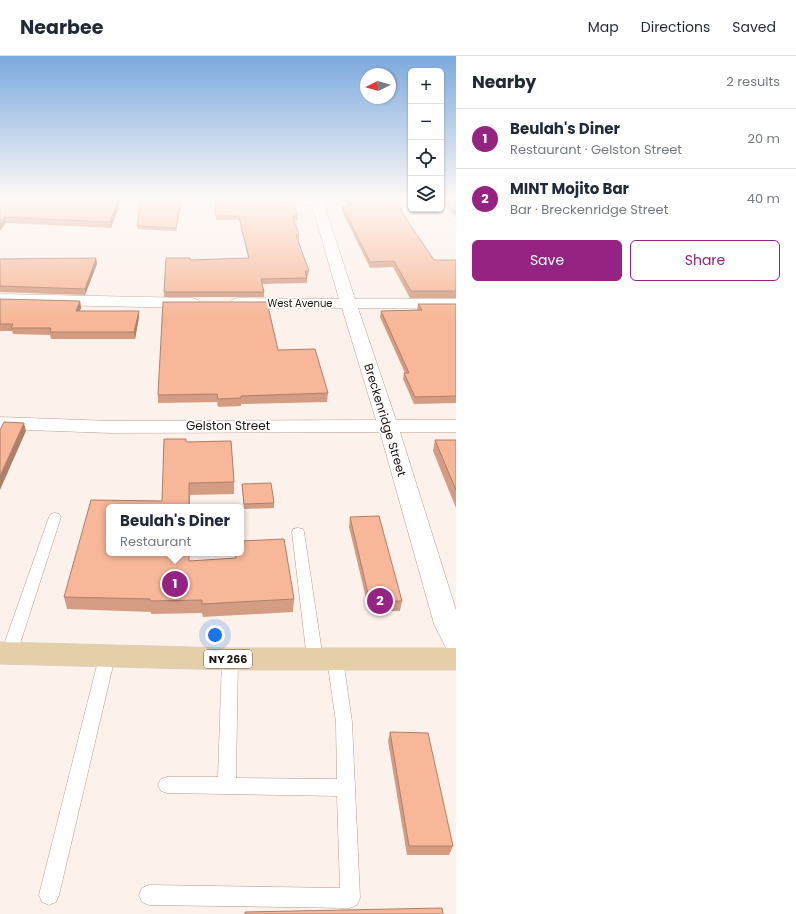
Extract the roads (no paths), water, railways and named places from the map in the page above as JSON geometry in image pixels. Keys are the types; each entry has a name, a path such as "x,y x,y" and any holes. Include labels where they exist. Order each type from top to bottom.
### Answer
{"main road":[{"name":"NY 266","path":"5,653 108,657 230,659 456,659"}],"street":[{"name":"Breckenridge Street","path":"328,238 348,304 388,426 447,624 456,640"},
{"path":"0,299 205,303"},
{"name":"West Avenue","path":"221,303 456,304"},
{"name":"Gelston Street","path":"0,423 111,427 456,426"}],"lane":[{"path":"5,653 54,517"},
{"path":"149,895 350,898 344,722 325,659 298,532"},
{"path":"49,895 108,657"},
{"path":"227,786 230,659"},
{"path":"167,785 346,788"}],"place":[{"name":"Beulah's Diner","path":"175,584"},
{"name":"MINT Mojito Bar","path":"380,601"}]}
